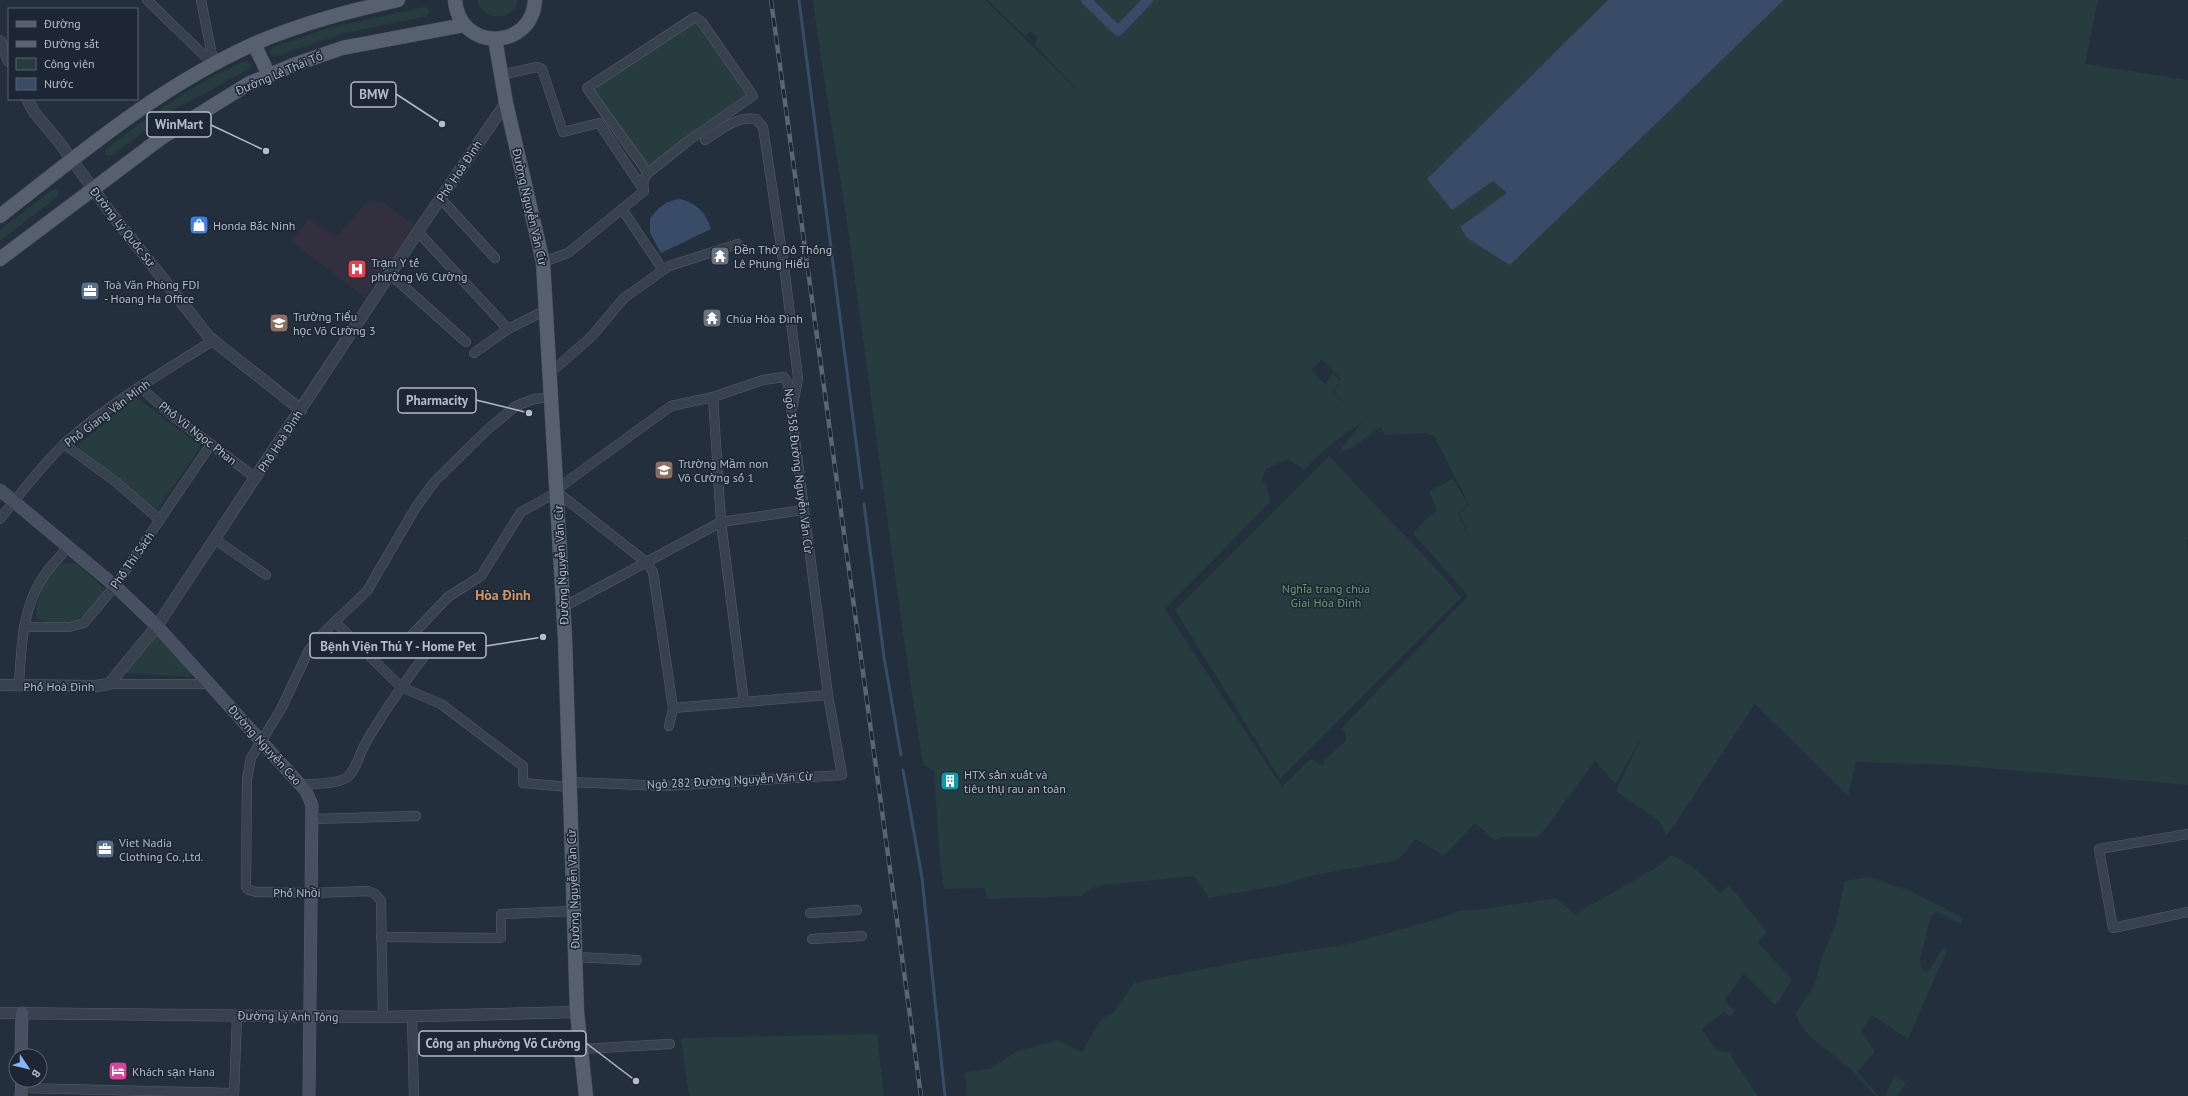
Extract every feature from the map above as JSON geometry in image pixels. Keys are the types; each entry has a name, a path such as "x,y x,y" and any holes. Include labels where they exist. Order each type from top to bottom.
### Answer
{"main road":[{"path":"0,216 144,107 192,75 254,44 313,21 398,0"},
{"path":"455,0 456,11 464,25 477,35 495,39 510,36 523,27 532,13 535,0"},
{"name":"Đường Lê Thái Tổ","path":"0,259 180,125 230,94 269,75 342,48 464,25"},
{"name":"Đường Nguyễn Văn Cừ","path":"495,39 506,103 543,262 563,607 577,1012 586,1096"},
{"path":"254,44 269,75"},
{"name":"Đường Nguyễn Cao","path":"0,490 115,586 157,626 263,740 306,791 312,805 309,1096"},
{"path":"22,1013 22,1048"}],"street":[{"path":"147,0 214,64"},
{"path":"201,0 214,64"},
{"path":"644,191 643,180 648,173 688,141 753,96 702,22 695,17 587,88 648,173"},
{"path":"1,47 8,59"},
{"path":"501,75 537,67 542,69 563,132 599,123 644,191"},
{"name":"Đường Lý Quốc Sư","path":"28,100 34,112 59,142 93,189 212,341 301,410"},
{"name":"Phố Hoà Đình","path":"0,685 96,686 109,684 157,626 216,540 390,274 506,103"},
{"path":"706,140 735,122 745,119 756,119 763,127 784,266 798,378 792,412"},
{"path":"543,262 568,253 644,191"},
{"path":"441,198 495,258"},
{"path":"622,209 663,270"},
{"path":"418,232 508,328"},
{"path":"550,373 592,336 624,298 663,270 669,266 738,244"},
{"path":"390,274 466,342"},
{"path":"474,353 508,328 546,310"},
{"name":"Phố Giang Văn Minh","path":"0,519 64,444 104,412 212,341"},
{"name":"Ngõ 358 Đường Nguyễn Văn Cừ","path":"401,687 426,654 411,636 448,597 481,576 522,512 557,491 671,406 713,397 763,380 782,376 788,384 828,695 842,775"},
{"name":"Phố Vũ Ngọc Phan","path":"140,387 173,416 256,478"},
{"path":"263,740 281,709 309,650 374,582 416,507 435,481 488,429 516,406 534,399 551,397"},
{"path":"713,397 721,522 744,702"},
{"path":"64,444 116,482 160,520"},
{"name":"Phố Thi Sách","path":"24,627 69,627 84,623 115,586 211,444"},
{"path":"557,491 646,562 653,572 673,708 669,726"},
{"path":"563,607 721,522 803,510"},
{"path":"216,540 266,575"},
{"path":"19,686 24,627 41,581 68,547"},
{"path":"300,784 330,782 346,778 351,774 375,726 401,687 335,622"},
{"path":"109,684 210,684"},
{"name":"Ngõ 282 Đường Nguyễn Văn Cừ","path":"401,687 441,704 514,758 523,766 523,783 665,786 842,775"},
{"path":"673,708 828,695"},
{"name":"Phố Nhồi","path":"263,740 251,758 247,779 245,884 249,890 256,892 312,893 368,891 375,894 381,901 383,1017"},
{"path":"312,819 416,816"},
{"path":"2188,834 2100,849 2113,928 2188,912"},
{"path":"810,913 857,910"},
{"path":"381,937 501,938 501,914 574,911"},
{"path":"812,939 862,936"},
{"path":"575,957 637,960"},
{"name":"Đường Lý Anh Tông","path":"0,1013 383,1017 577,1012"},
{"path":"22,1088 95,1093 234,1094 237,1015"},
{"path":"412,1016 414,1096"},
{"path":"581,1049 670,1044"}],"shaded area":[{"name":"Trạm Y tế phường Võ Cường","path":"374,201 385,203 415,227 365,298 292,241 308,219 338,236 365,203"}],"green space":[{"path":"477,0 518,0 515,7 510,12 497,16 485,12 480,7"},
{"path":"813,0 985,0 1080,93 1034,44 1038,38 1030,31 1025,36 987,0 1608,0 1427,179 1493,181 1508,193 1510,265 1784,0 2098,0 2085,64 2188,80 2188,539 2186,540 2188,550 2188,785 1952,765 1856,762 1848,796 1755,704 1667,835 1659,821 1616,791 1642,737 1615,784 1595,761 1539,837 1501,837 1494,840 1475,823 1444,856 1416,839 1398,860 1314,875 1286,884 1209,898 1194,876 1102,885 1094,887 1080,896 987,899 985,888 944,889 940,860 934,771 923,765 912,696 846,215 824,81","holes":["1322,359 1341,379 1334,392 1350,409 1333,392 1340,380 1333,373 1325,384 1311,370","1362,422 1338,453 1351,448 1381,427 1385,435 1427,433 1434,436 1469,504 1459,514 1479,557 1458,514 1468,504 1453,479 1429,491 1437,510 1434,514 1429,516 1413,533 1468,596 1341,729 1345,732 1346,741 1325,760 1323,766 1310,759 1282,787 1165,609 1270,502 1266,484 1261,482 1266,469 1288,459 1304,470 1330,445"]},
{"path":"424,7 428,8 429,12 427,16 345,33 274,57 269,53 273,47 328,28"},
{"path":"692,21 700,23 747,97 648,166 592,88"},
{"path":"244,61 251,65 251,68 171,111 114,154 109,156 105,155 105,150 172,101 225,70"},
{"path":"56,189 59,191 57,197 0,241 0,230 52,190"},
{"path":"136,397 201,446 157,510 77,446"},
{"name":"Nghĩa trang chùa Giai Hòa Đình","path":"1329,456 1443,576 1461,598 1280,779 1175,610"},
{"path":"68,563 77,564 106,590 89,611 78,619 59,623 41,620 36,617 36,611 42,589 54,569 59,565"},
{"path":"157,634 191,672 190,677 124,673"},
{"path":"1671,855 1692,867 1721,894 1729,885 1767,932 1758,942 1792,980 1775,1005 1744,974 1724,1000 1735,1011 1730,1017 1724,1012 1702,1029 1716,1050 1731,1053 1732,1058 1758,1096 967,1096 965,1073 991,1068 1016,1052 1059,1040 1082,1052 1101,1019 1113,1013 1134,983 1259,958 1344,945 1432,921 1459,911 1484,909 1556,898 1575,914 1659,866"},
{"path":"1868,877 1910,891 1963,918 1961,924 1936,911 1931,916 1920,960 1921,969 1928,972 1942,949 1945,948 1947,950 1908,1039 1872,1015 1861,1031 1875,1052 1857,1072 1879,1096 1875,1096 1852,1070 1811,1037 1799,1021 1796,1013 1815,984 1822,957 1836,923 1845,881"},
{"path":"877,1034 884,1096 689,1096 681,1038"},
{"path":"1895,1076 1906,1083 1897,1096 1885,1096"}],"water":[{"path":"1608,0 1784,0 1510,265 1467,238 1460,227 1507,193 1493,181 1452,210 1427,179"},
{"path":"680,199 696,206 706,218 711,229 661,253 650,233 650,219 663,205"}],"waterway":[{"path":"799,0 862,488"},
{"path":"1086,0 1118,31 1148,0"},
{"path":"864,504 884,657 901,755"},
{"path":"903,770 922,878 945,1096"}],"railway":[{"path":"771,0 921,1096"}],"place":[{"name":"BMW","path":"442,124"},
{"name":"WinMart","path":"266,151"},
{"name":"Honda Bắc Ninh","path":"199,225"},
{"name":"Đền Thờ Đô Thống Lê Phụng Hiểu","path":"720,256"},
{"name":"Trạm Y tế phường Võ Cường","path":"357,269"},
{"name":"Toà Văn Phòng FDI - Hoang Ha Office","path":"90,291"},
{"name":"Chùa Hòa Đình","path":"712,318"},
{"name":"Trường Tiểu học Võ Cường 3","path":"279,323"},
{"name":"Pharmacity","path":"529,413"},
{"name":"Trường Mầm non Võ Cường số 1","path":"664,470"},
{"name":"Bệnh Viện Thú Y - Home Pet","path":"543,637"},
{"name":"HTX sản xuất và tiêu thụ rau an toàn","path":"950,781"},
{"name":"Viet Nadia Clothing Co.,Ltd.","path":"105,849"},
{"name":"Khách sạn Hana","path":"118,1071"},
{"name":"Công an phường Võ Cường","path":"636,1081"}],"district":[{"name":"Hòa Đình","path":"503,595"}]}
